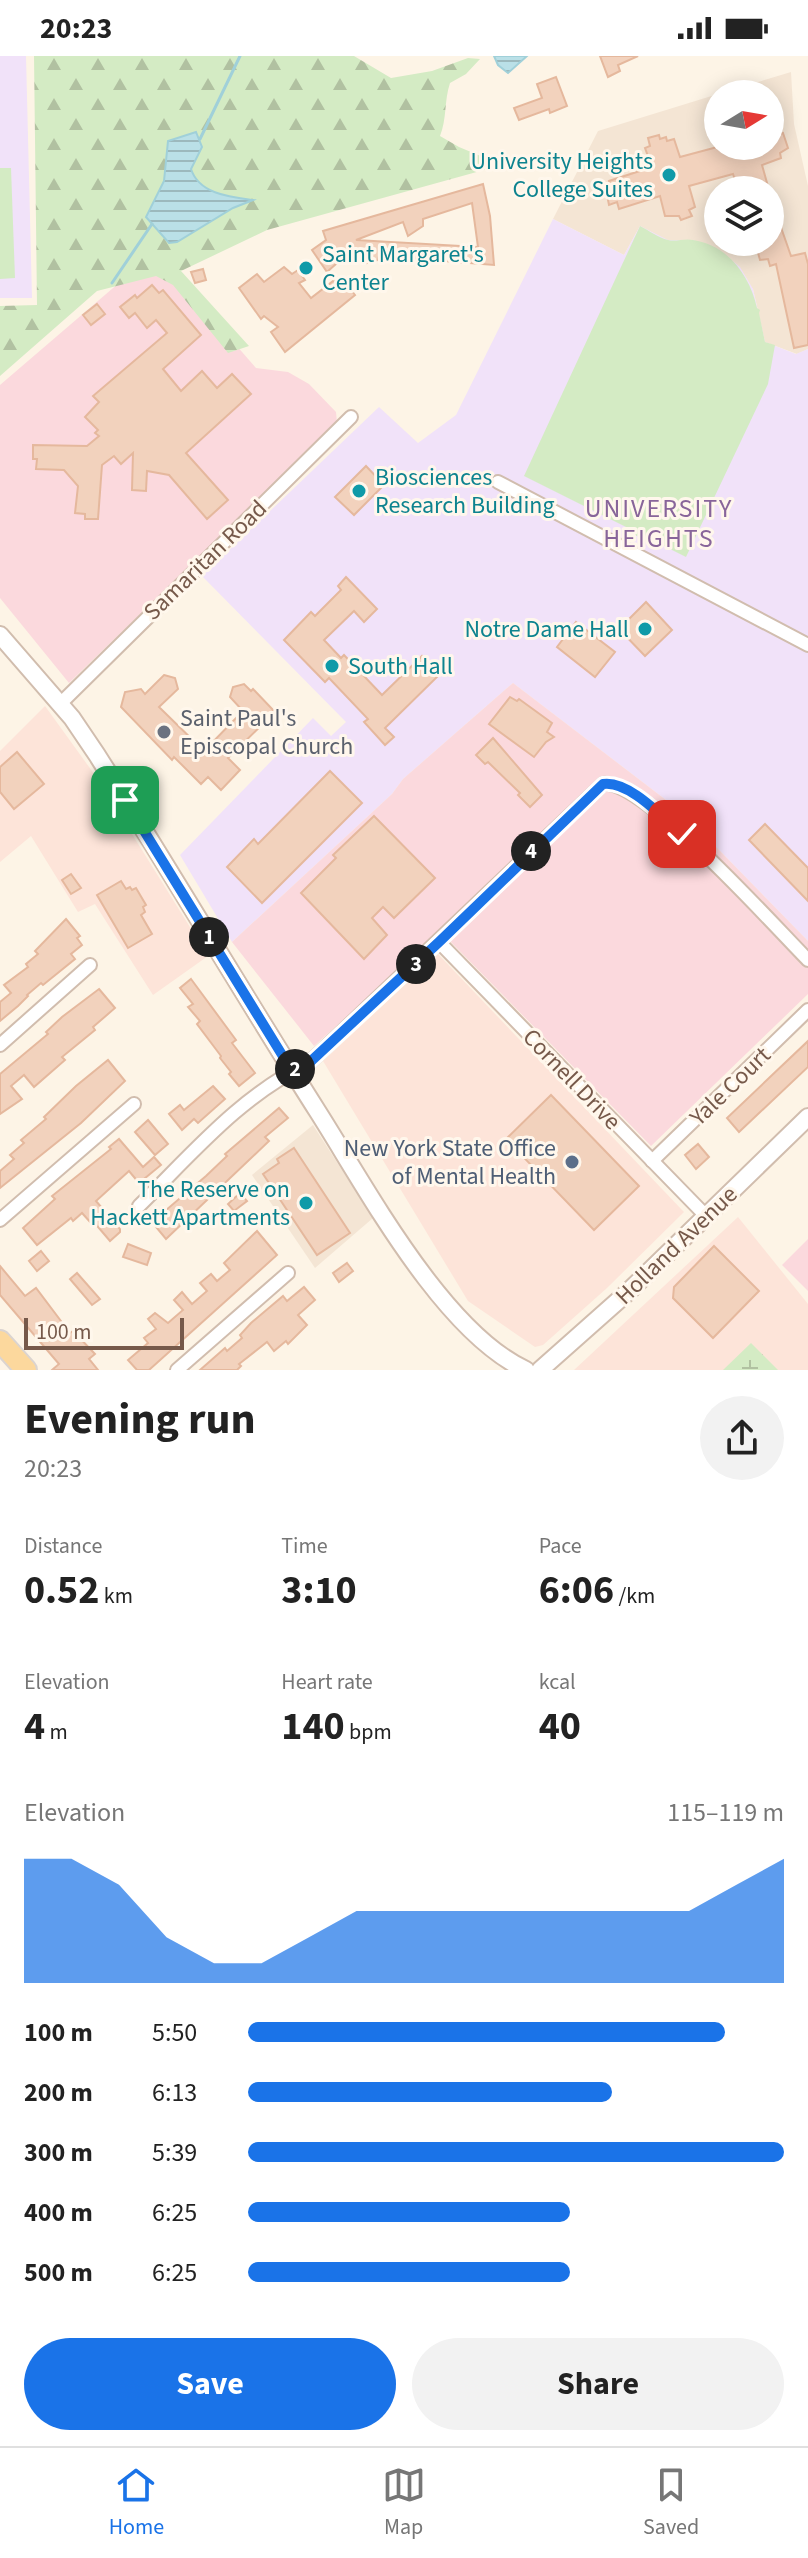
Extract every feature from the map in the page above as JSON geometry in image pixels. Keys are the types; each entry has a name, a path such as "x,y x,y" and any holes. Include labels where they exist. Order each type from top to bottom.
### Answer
{"main road":[{"path":"0,1341 26,1370"}],"street":[{"name":"Samaritan Road","path":"60,704 351,417"},
{"path":"498,482 808,645"},
{"path":"0,635 60,704 108,771 292,1071 386,1219 446,1304 470,1330 526,1370"},
{"path":"139,1206 222,1124 278,1078 309,1063 603,784 610,783 633,793 698,847 808,960"},
{"name":"Cornell Drive","path":"439,942 706,1216"},
{"path":"0,1045 90,965"},
{"name":"Yale Court","path":"652,1161 808,1010"},
{"path":"0,1220 134,1104"},
{"name":"Holland Avenue","path":"540,1370 629,1291 808,1117"},
{"path":"177,1370 288,1273"}],"shaded area":[{"path":"0,56 26,56 32,298 0,298"},
{"name":"University Heights College Suites","path":"791,72 794,124 808,186 808,349 797,354 765,342 753,289 713,256 784,256 784,176 704,176 704,249 693,240 668,241 640,226 624,255 553,219 598,131 704,98 704,160 784,160 784,80 765,80"},
{"path":"553,219 624,255 640,226 668,240 693,240 704,244 704,256 726,256 740,267 753,289 765,342 796,354 808,349 808,941 683,813 513,683 403,779 392,794 232,942 180,855 313,718 331,736 346,722 202,576 379,407 418,443 456,415"},
{"path":"155,252 256,368 288,372 309,384 336,412 337,423 69,683 0,598 0,385"},
{"path":"513,683 683,813 808,941 808,994 651,1146 441,932 314,1046 232,942 392,794 403,779"},
{"path":"45,706 97,778 208,956 153,995 95,904 78,912 31,836 0,862 0,751"},
{"path":"438,954 684,1212 607,1288 543,1345 535,1347 468,1301 323,1061"},
{"name":"The Reserve on Hackett Apartments","path":"313,1125 373,1218 315,1268 252,1175"},
{"path":"738,1217 808,1304 808,1370 574,1370"},
{"path":"808,1239 808,1291 782,1265"}],"green space":[{"path":"34,56 354,56 391,78 432,71 468,58 480,59 466,74 450,83 440,136 502,165 267,230 181,271 249,346 228,353 173,285 156,276 97,291 0,376 0,306 37,305"},
{"path":"0,168 11,168 15,278 0,279"},
{"path":"640,226 668,240 704,243 704,256 728,256 743,274 754,296 760,310 765,342 775,345 768,384 686,557 648,538 646,541 635,535 636,532 524,476"},
{"path":"751,1343 778,1370 723,1370"}],"water":[{"path":"494,56 527,56 508,73 498,65"},
{"path":"196,132 202,147 191,169 195,177 216,193 253,200 233,208 177,242 169,243 146,217 164,181 168,141"}],"building":[{"path":"600,56 638,56 618,65 620,71 608,77"},
{"path":"556,77 567,106 519,120 514,108 542,98 537,84"},
{"name":"University Heights College Suites","path":"659,135 660,139 666,137 667,141 674,139 680,157 704,151 704,160 776,160 762,165 765,176 704,176 704,182 689,186 695,207 689,210 692,216 681,220 679,216 665,216 660,196 619,209 617,202 609,205 606,190 611,188 609,181 652,167 645,148 650,146 648,138"},
{"path":"483,184 490,216 494,265 379,256 378,260 367,263 367,257 346,255 327,272 312,250 326,240 323,231","holes":["472,203 478,247 356,240 403,222 408,236 423,226 423,219"]},
{"path":"784,236 791,256 805,253 808,264 808,345 794,348 776,264 770,266 768,259 760,260 759,256 784,256"},
{"path":"284,267 292,274 298,270 305,280 299,283 311,298 337,278 355,295 285,352 271,332 278,327 264,316 261,319 239,288 257,274 264,282"},
{"path":"203,269 206,280 195,283 191,272"},
{"path":"152,285 159,293 163,290 201,335 163,369 181,391 202,371 217,388 232,374 251,394 186,453 228,500 207,519 169,475 147,471 146,491 132,490 133,453 121,464 114,456 102,465 98,519 85,519 85,514 75,513 78,486 64,470 36,469 33,445 87,446 99,436 95,433 98,430 85,417 99,402 93,396 167,333 156,320 147,328 135,313 129,318 120,307"},
{"path":"97,304 105,314 91,325 83,315"},
{"name":"Biosciences Research Building","path":"366,466 384,485 354,515 335,497"},
{"name":"South Hall","path":"346,577 377,609 364,622 354,611 324,640 341,658 344,655 382,695 422,656 440,674 385,728 394,737 385,745 364,722 368,719 329,678 325,682 284,640 311,612 315,616 341,590 338,586"},
{"name":"Notre Dame Hall","path":"646,602 672,630 645,656 619,629"},
{"path":"576,622 615,652 595,677 557,647"},
{"name":"Saint Paul's Episcopal Church","path":"164,675 175,678 178,689 159,707 204,751 243,711 230,697 233,687 244,684 251,691 253,689 275,712 228,758 240,770 221,790 208,777 201,784 174,757 172,760 121,707 125,692 141,689 145,694"},
{"path":"510,697 519,699 552,723 547,732 554,737 534,757 489,724"},
{"path":"493,738 542,795 530,807 488,762 485,764 476,755"},
{"path":"17,752 44,784 14,809 0,792 0,767"},
{"path":"330,771 362,803 262,903 227,867 254,839 258,844"},
{"path":"374,816 435,878 394,918 383,907 372,918 387,935 364,959 301,893 336,858 333,855"},
{"path":"765,824 808,868 808,901 749,840"},
{"path":"71,874 81,888 71,894 62,880"},
{"path":"121,881 126,889 136,888 146,905 141,915 152,934 128,948 97,895"},
{"path":"66,919 80,936 77,938 82,945 71,954 75,959 43,985 41,983 0,1021 0,1002 11,993 4,985 28,967 26,964 38,954 35,951"},
{"path":"191,979 236,1040 232,1043 255,1073 239,1086 197,1024 200,1021 188,1007 193,1004 180,988"},
{"path":"99,989 115,1008 34,1087 24,1075 11,1086 22,1099 0,1114 0,1074 48,1034 46,1032 62,1017"},
{"path":"808,1041 808,1067 739,1132 727,1118"},
{"path":"108,1060 125,1081 81,1123 0,1188 0,1171 14,1159 10,1155 24,1143 21,1140 46,1119 44,1117 76,1086"},
{"path":"213,1086 225,1099 198,1123 194,1119 182,1130 169,1114 180,1105 184,1110"},
{"name":"New York State Office of Mental Health","path":"551,1095 639,1186 594,1230 506,1139"},
{"path":"279,1108 288,1118 265,1137 269,1141 166,1239 152,1222"},
{"path":"148,1120 168,1144 155,1155 135,1132"},
{"path":"119,1139 143,1167 154,1157 161,1165 139,1183 129,1171 96,1201 120,1232 110,1241 82,1213 37,1245 23,1228 55,1199 52,1196 111,1149 109,1147"},
{"path":"698,1144 709,1157 696,1169 685,1155"},
{"name":"The Reserve on Hackett Apartments","path":"294,1148 350,1233 317,1255 263,1174 279,1163 277,1159"},
{"path":"240,1193 247,1201 234,1211 228,1204"},
{"path":"257,1231 277,1255 149,1370 137,1370 128,1360 148,1343 144,1338 156,1329 148,1319 155,1313 168,1323 183,1310 174,1300 182,1292 192,1304 207,1291 200,1283 211,1274 217,1281 230,1270 224,1263"},
{"path":"128,1244 151,1253 147,1265 123,1257"},
{"path":"714,1246 759,1291 713,1338 673,1298 674,1287"},
{"path":"41,1251 49,1261 37,1271 29,1261"},
{"path":"347,1263 353,1271 339,1282 333,1273"},
{"path":"0,1266 25,1296 36,1288 70,1333 73,1331 95,1354 89,1359 98,1370 52,1370 59,1364 0,1295"},
{"path":"77,1273 100,1299 92,1305 70,1279"},
{"path":"304,1287 315,1300 298,1315 307,1325 288,1344 286,1341 274,1351 267,1342 239,1364 241,1366 237,1370 200,1370 242,1338 240,1335 251,1323 283,1296 287,1301"}],"waterway":[{"path":"200,139 240,56"},
{"path":"112,283 152,224"}],"place":[{"name":"University Heights College Suites","path":"669,175"},
{"name":"Saint Margaret's Center","path":"306,268"},
{"name":"Biosciences Research Building","path":"359,491"},
{"name":"Notre Dame Hall","path":"645,629"},
{"name":"South Hall","path":"332,666"},
{"name":"Saint Paul's Episcopal Church","path":"164,732"},
{"name":"New York State Office of Mental Health","path":"572,1162"},
{"name":"The Reserve on Hackett Apartments","path":"306,1203"}],"district":[{"name":"UNIVERSITY HEIGHTS","path":"659,523"}],"route":[{"path":"125,800 292,1071 309,1063 603,784 620,785 633,793 682,834"}]}
